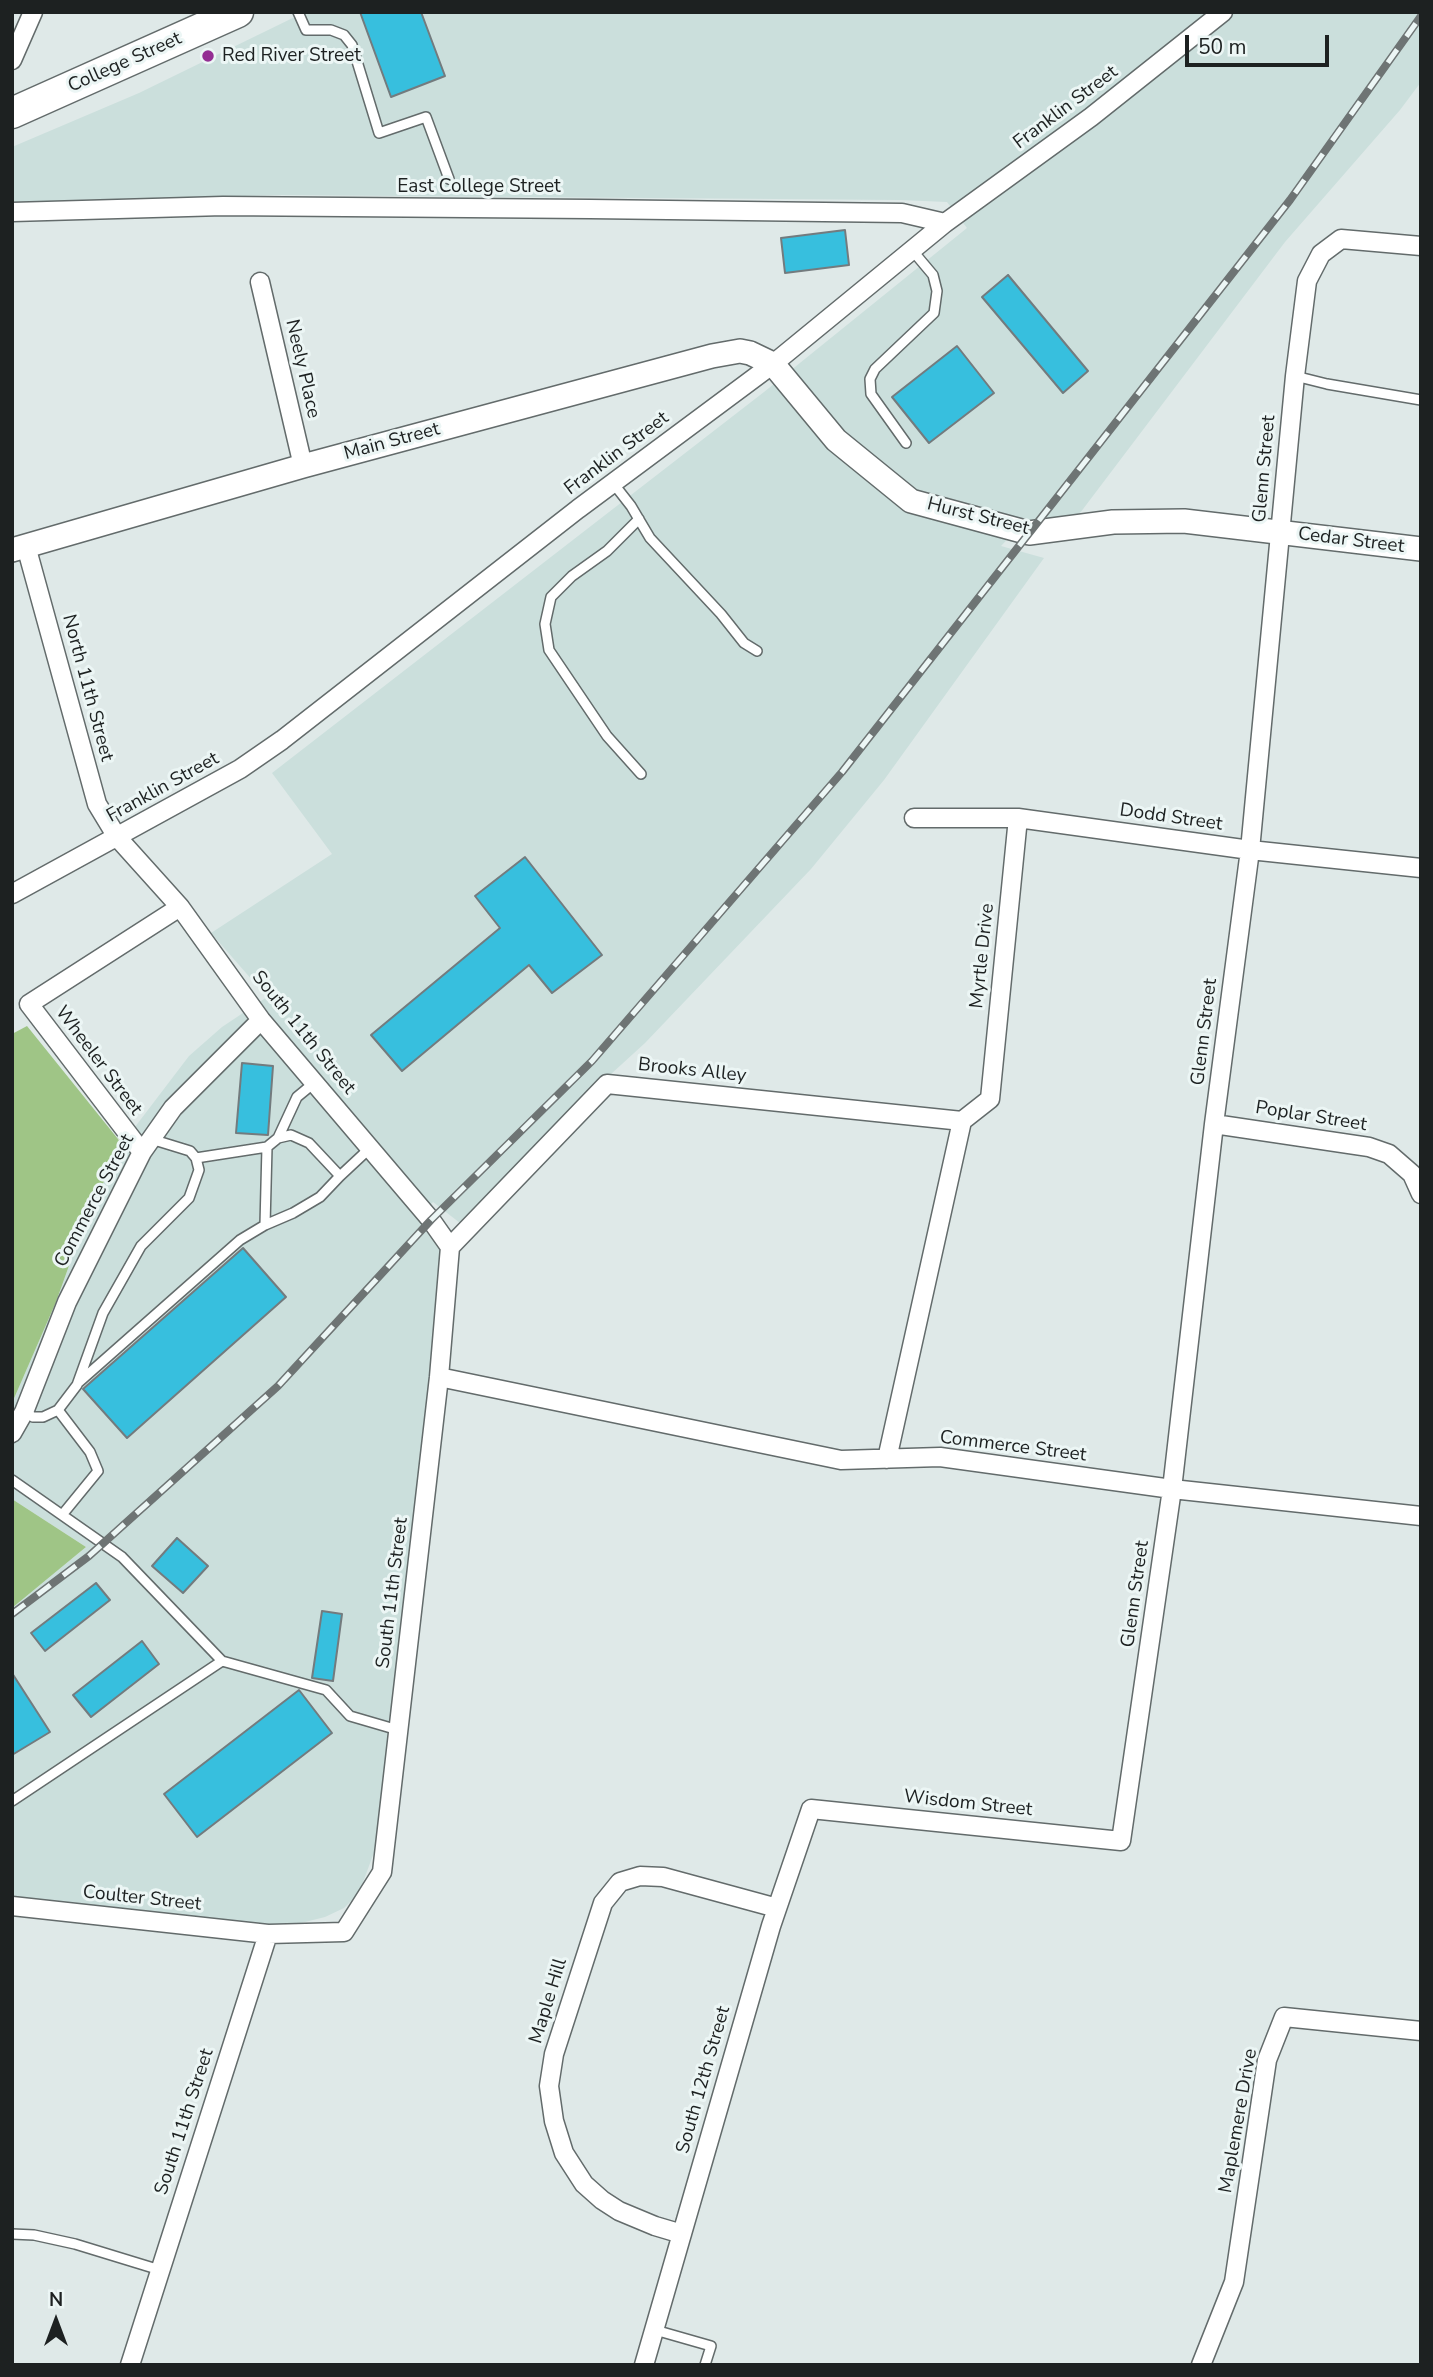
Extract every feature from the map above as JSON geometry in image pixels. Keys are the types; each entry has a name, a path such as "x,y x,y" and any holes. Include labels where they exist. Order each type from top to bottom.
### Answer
{"main road":[{"name":"College Street","path":"12,113 238,12"}],"street":[{"path":"12,60 33,12"},
{"name":"Franklin Street","path":"12,894 240,769 282,740 613,483 773,364 945,223 1091,117 1223,12"},
{"name":"East College Street","path":"12,212 223,206 617,209 902,213 945,223"},
{"name":"Glenn Street","path":"1121,1841 1172,1489 1214,1124 1250,850 1295,376 1307,281 1321,254 1340,239 1421,246"},
{"name":"Neely Place","path":"260,282 303,466"},
{"name":"Main Street","path":"19,548 303,466 712,356 740,351 773,364"},
{"name":"Hurst Street","path":"773,364 836,440 911,501 1029,533 1113,522 1184,521 1281,532"},
{"name":"Cedar Street","path":"1281,532 1421,550"},
{"name":"North 11th Street","path":"19,548 97,804 117,837"},
{"name":"Dodd Street","path":"914,818 1018,818 1250,850 1421,868"},
{"name":"Myrtle Drive","path":"962,1121 990,1099 1018,818"},
{"name":"South 11th Street","path":"117,837 180,907 261,1020 431,1220 450,1247 439,1377 382,1872 344,1931 268,1934 130,2365"},
{"name":"Wheeler Street","path":"146,1146 29,1004 180,907"},
{"name":"Commerce Street","path":"12,1433 24,1412 66,1302 146,1146 173,1108 261,1020"},
{"name":"Brooks Alley","path":"450,1247 607,1084 962,1121"},
{"path":"887,1459 962,1121"},
{"name":"Poplar Street","path":"1214,1124 1389,1154 1412,1174 1421,1195"},
{"name":"Commerce Street","path":"439,1377 841,1460 940,1457 1172,1489 1421,1516"},
{"name":"Wisdom Street","path":"811,1809 1121,1841"},
{"name":"South 12th Street","path":"644,2365 777,1908 811,1809"},
{"name":"Maple Hill","path":"682,2234 655,2227 619,2211 584,2184 564,2153 554,2121 549,2086 554,2054 603,1903 620,1882 640,1876 663,1878 777,1908"},
{"name":"Coulter Street","path":"12,1906 268,1934"},
{"name":"Maplemere Drive","path":"1201,2365 1234,2281 1267,2060 1283,2017 1421,2031"}],"lane":[{"path":"298,12 306,30 331,30 344,35 352,45 379,133 426,117 449,179"},
{"path":"906,443 871,394 870,379 875,369 934,313 937,291 933,275 912,250"},
{"path":"1295,376 1421,400"},
{"path":"613,483 650,538 721,614 744,643 757,651"},
{"path":"639,519 607,551 572,576 551,597 545,624 549,650 607,736 641,774"},
{"path":"196,1158 267,1147 278,1138 297,1097 314,1083"},
{"path":"278,1138 291,1135 309,1143 340,1176"},
{"path":"77,1385 103,1312 141,1246 189,1198 199,1170 196,1158 190,1151 146,1146"},
{"path":"265,1225 267,1147"},
{"path":"24,1412 43,1417 58,1410 77,1385 240,1240 320,1197 370,1148"},
{"path":"58,1410 90,1452 98,1471 62,1515"},
{"path":"12,1480 122,1557 222,1661 326,1690 350,1716 398,1730"},
{"path":"12,1801 222,1661"},
{"path":"12,2234 34,2235 75,2244 160,2270"},
{"path":"655,2330 711,2346 705,2365"}],"shaded area":[{"path":"305,12 1421,12 1421,82 1400,110 1285,242 1074,521 1023,523 1001,546 1044,558 884,780 811,869 645,1043 576,1106 460,1223 433,1202 419,1217 440,1249 444,1267 376,1847 359,1893 344,1908 325,1917 293,1925 264,1927 12,1897 12,1608 86,1547 12,1499 12,1403 56,1302 85,1221 122,1144 189,1056 222,1027 267,997 211,933 332,854 272,773 764,392 967,228 947,202 899,200 278,195 12,203 12,147 139,93"}],"green space":[{"path":"27,1026 122,1144 85,1221 56,1302 12,1403 12,1034"},
{"path":"12,1499 86,1547 12,1608"}],"building":[{"path":"360,12 421,12 445,76 391,97"},
{"path":"845,230 849,265 785,273 781,238"},
{"path":"1008,275 1088,371 1063,393 982,297"},
{"path":"957,346 994,393 929,443 892,397"},
{"path":"525,857 602,955 552,993 529,965 402,1071 371,1035 500,928 475,896"},
{"path":"242,1063 273,1066 268,1135 236,1133"},
{"path":"243,1248 286,1297 127,1438 83,1389"},
{"path":"177,1538 208,1566 183,1593 152,1566"},
{"path":"96,1583 110,1600 45,1651 31,1633"},
{"path":"322,1611 342,1614 333,1681 312,1678"},
{"path":"142,1641 159,1664 91,1717 73,1695"},
{"path":"12,1673 50,1732 12,1755"},
{"path":"299,1690 332,1733 197,1837 164,1794"}],"railway":[{"path":"12,1614 89,1556 278,1386 431,1220 592,1061 842,772 1290,200 1421,16"}],"place":[{"name":"Red River Street","path":"208,56"}]}
